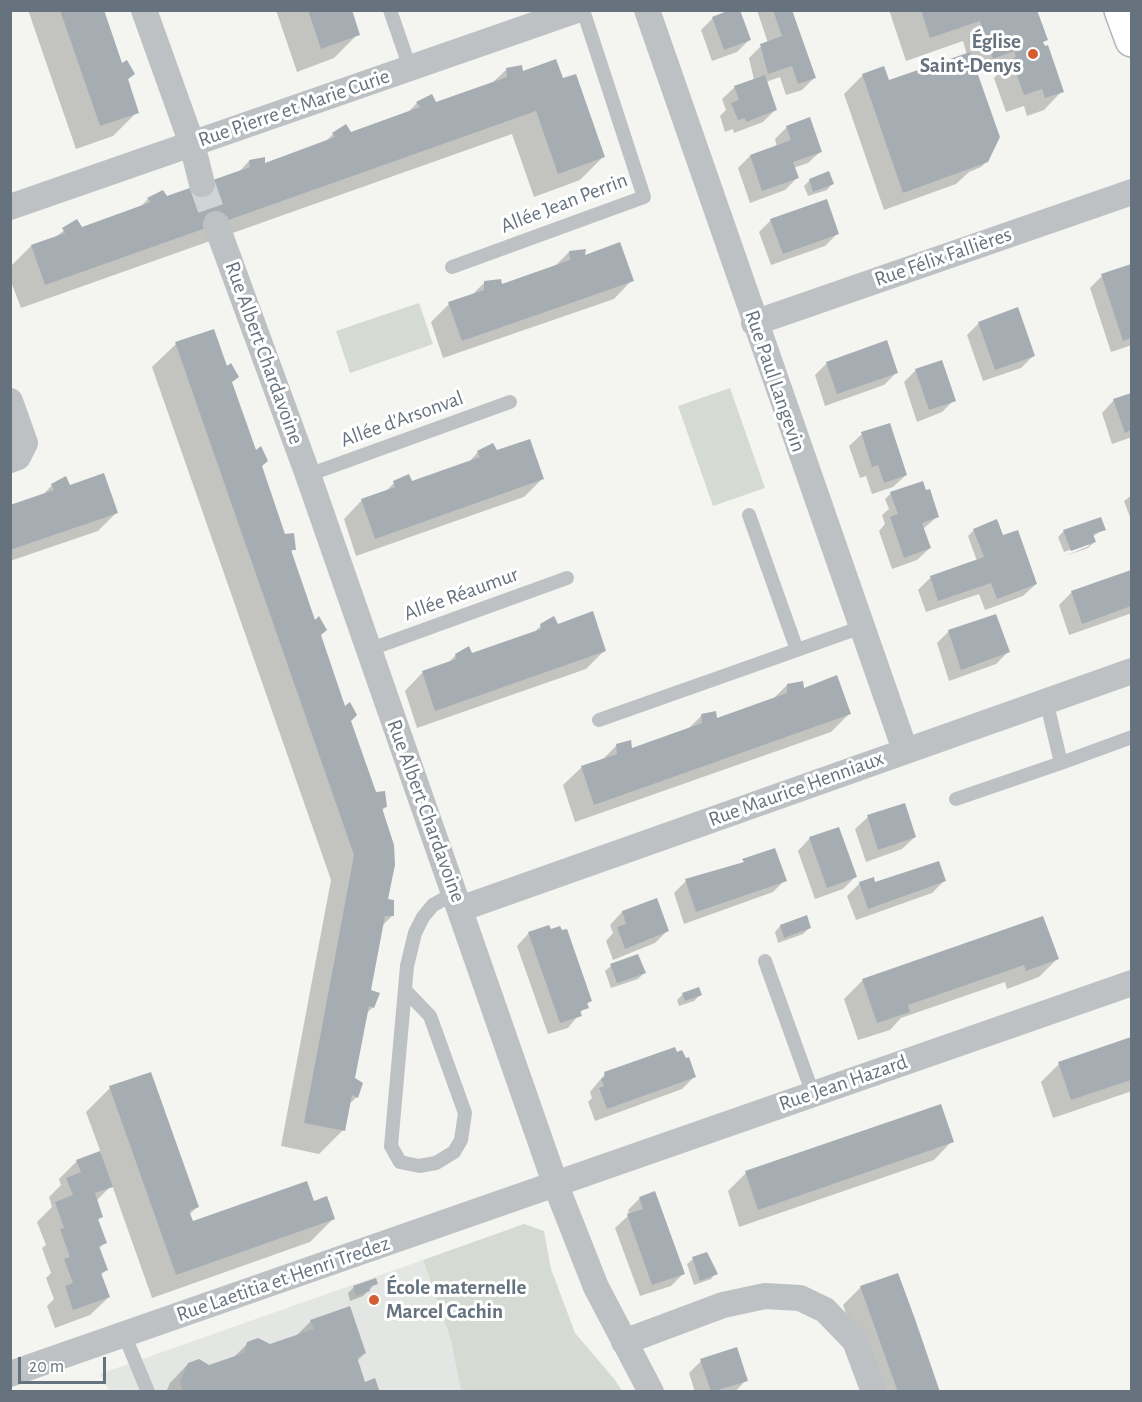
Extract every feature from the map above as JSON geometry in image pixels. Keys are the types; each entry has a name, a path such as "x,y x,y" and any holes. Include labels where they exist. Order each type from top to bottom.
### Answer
{"main road":[{"path":"1121,10 1131,40"}],"street":[{"path":"144,10 192,144 202,184"},
{"name":"Rue Pierre et Marie Curie","path":"10,207 577,10"},
{"name":"Rue Paul Langevin","path":"647,10 754,323 905,750"},
{"name":"Rue Félix Fallières","path":"754,323 1131,192"},
{"name":"Rue Albert Chardavoine","path":"216,224 308,475 555,1183 597,1287 651,1392"},
{"path":"10,401 25,443 18,457 10,460"},
{"name":"Rue Maurice Henniaux","path":"458,901 1131,671"},
{"name":"Rue Jean Hazard","path":"555,1183 1131,983"},
{"name":"Rue Laetitia et Henri Tredez","path":"10,1374 555,1183"},
{"path":"624,1342 723,1305 765,1296 800,1299 825,1310 855,1341 874,1392"}],"lane":[{"path":"390,10 410,68"},
{"name":"Allée Jean Perrin","path":"452,267 644,197 583,10"},
{"name":"Allée d'Arsonval","path":"308,475 510,402"},
{"path":"749,515 797,650"},
{"name":"Allée Réaumur","path":"368,650 567,578"},
{"path":"599,720 862,627"},
{"path":"1046,700 1061,763"},
{"path":"956,799 1131,737"},
{"path":"405,990 430,1016 465,1113 460,1140 454,1152 436,1163 419,1166 400,1162 391,1146 405,990 415,933 423,917 433,905 458,901"},
{"path":"765,961 813,1094"},
{"path":"124,1334 148,1392"}],"shaded area":[{"path":"419,303 433,344 350,373 336,331"},
{"path":"730,388 765,488 713,506 678,406"},
{"path":"524,1224 544,1231 551,1269 575,1333 622,1391 461,1391 451,1340 423,1260"},
{"name":"École maternelle Marcel Cachin","path":"423,1260 451,1340 461,1391 110,1392 100,1374"}],"building":[{"path":"60,10 104,10 122,63 127,60 135,74 128,79 139,113 100,126"},
{"path":"308,10 352,10 360,35 321,49"},
{"path":"730,10 740,10 751,40 724,50 712,17"},
{"path":"773,10 792,10 816,78 798,84 792,66 768,74 760,44 782,36"},
{"name":"Église Saint-Denys","path":"921,10 1037,10 1048,40 1043,42 1045,46 1048,45 1064,92 1045,98 1042,89 1024,95 1011,59 1016,57 1014,51 993,59 980,21 930,38"},
{"path":"970,52 1000,137 988,162 903,193 862,74 884,66 889,80"},
{"path":"556,59 563,78 576,74 605,157 558,174 536,111 45,285 31,245 65,233 62,228 77,219 82,227 151,202 147,198 163,190 167,196 250,167 249,160 265,157 265,163 335,137 332,133 346,124 351,132 420,107 416,102 432,94 436,102 507,77 506,68 522,65 523,71"},
{"path":"765,75 777,110 746,122 745,118 738,120 731,103 739,100 734,86"},
{"path":"810,117 822,152 793,162 799,178 762,191 750,155 791,140 786,126"},
{"path":"829,171 834,184 813,192 809,179"},
{"path":"827,199 839,234 783,254 770,219"},
{"path":"620,242 634,281 462,341 448,302 484,290 484,281 501,279 502,284 570,260 569,251 586,249 585,255"},
{"path":"1131,264 1131,338 1123,341 1101,274"},
{"path":"1018,307 1035,356 995,370 978,322"},
{"path":"214,329 227,366 231,363 239,377 232,382 256,450 261,446 268,461 262,466 285,534 294,533 296,550 291,550 315,620 319,616 327,630 321,635 345,706 350,702 357,715 351,721 376,792 385,791 387,807 382,808 394,845 395,865 388,899 394,900 394,916 385,916 371,990 380,993 374,1008 369,1006 355,1078 363,1083 358,1098 352,1095 345,1131 304,1123 354,855 175,342"},
{"path":"887,340 898,373 837,394 826,362"},
{"path":"942,360 956,401 929,410 915,369"},
{"path":"1131,393 1131,430 1125,433 1113,399"},
{"path":"890,423 907,475 884,483 878,465 872,467 861,432"},
{"path":"530,439 544,479 375,539 361,499 395,487 393,481 409,474 412,481 480,457 477,451 493,443 497,450"},
{"path":"104,473 118,513 10,550 10,505 54,490 51,484 66,476 70,485"},
{"path":"923,481 926,490 930,489 939,517 922,523 931,548 904,558 890,517 898,514 890,492"},
{"path":"1101,517 1106,530 1093,534 1096,542 1071,551 1063,530"},
{"path":"997,519 1003,535 1018,530 1037,584 997,599 991,583 938,601 930,576 984,557 973,529"},
{"path":"1131,570 1131,606 1082,624 1071,591"},
{"path":"593,611 606,651 435,711 422,671 456,659 455,654 469,646 472,653 541,629 540,624 554,616 558,624"},
{"path":"996,614 1010,652 961,670 948,630"},
{"path":"837,675 851,714 594,805 581,766 617,754 616,744 631,740 632,748 702,723 701,714 716,711 717,718 787,693 787,684 803,681 804,688"},
{"path":"905,803 916,837 878,850 867,815"},
{"path":"839,827 857,877 827,888 809,837"},
{"path":"775,848 787,881 696,912 685,879 744,862 742,859"},
{"path":"939,861 946,881 868,909 859,882 874,877 875,882"},
{"path":"657,898 669,931 625,949 617,927 626,924 622,911"},
{"path":"807,915 811,928 784,938 780,925"},
{"path":"1043,916 1059,959 1026,971 1024,965 908,1005 910,1012 877,1023 862,979"},
{"path":"549,925 551,929 560,926 562,930 567,929 592,1001 587,1003 589,1008 580,1011 582,1016 560,1023 528,932"},
{"path":"638,954 646,973 617,983 610,964"},
{"path":"699,987 702,995 685,1001 682,993"},
{"path":"1131,1037 1131,1080 1071,1100 1058,1062"},
{"path":"675,1047 677,1052 682,1050 686,1058 689,1057 696,1077 607,1109 599,1088 604,1086 601,1079 605,1077 604,1072"},
{"path":"151,1072 199,1207 189,1211 193,1221 307,1181 314,1201 327,1196 335,1219 176,1275 109,1086"},
{"path":"941,1104 954,1142 758,1210 745,1171"},
{"path":"100,1151 113,1187 95,1193 103,1217 98,1219 107,1243 99,1246 108,1270 101,1273 110,1297 73,1310 65,1286 73,1283 64,1259 70,1257 60,1229 64,1228 55,1202 73,1195 66,1178 81,1172 76,1160"},
{"path":"655,1191 685,1274 652,1285 627,1214 643,1209 639,1197"},
{"path":"707,1252 718,1274 700,1281 692,1257"},
{"path":"898,1273 940,1392 898,1392 860,1286"},
{"path":"376,1278 378,1284 369,1287 370,1291 356,1296 353,1286"},
{"path":"350,1306 366,1353 357,1357 365,1382 375,1378 380,1392 183,1392 180,1381 188,1363 199,1359 209,1365 244,1353 247,1342 258,1338 270,1344 314,1329 310,1320"},
{"path":"737,1347 748,1381 711,1392 700,1359"}],"tunnel":[{"path":"202,184 216,224"}],"place":[{"name":"Église Saint-Denys","path":"1033,54"},
{"name":"École maternelle Marcel Cachin","path":"374,1300"}]}
